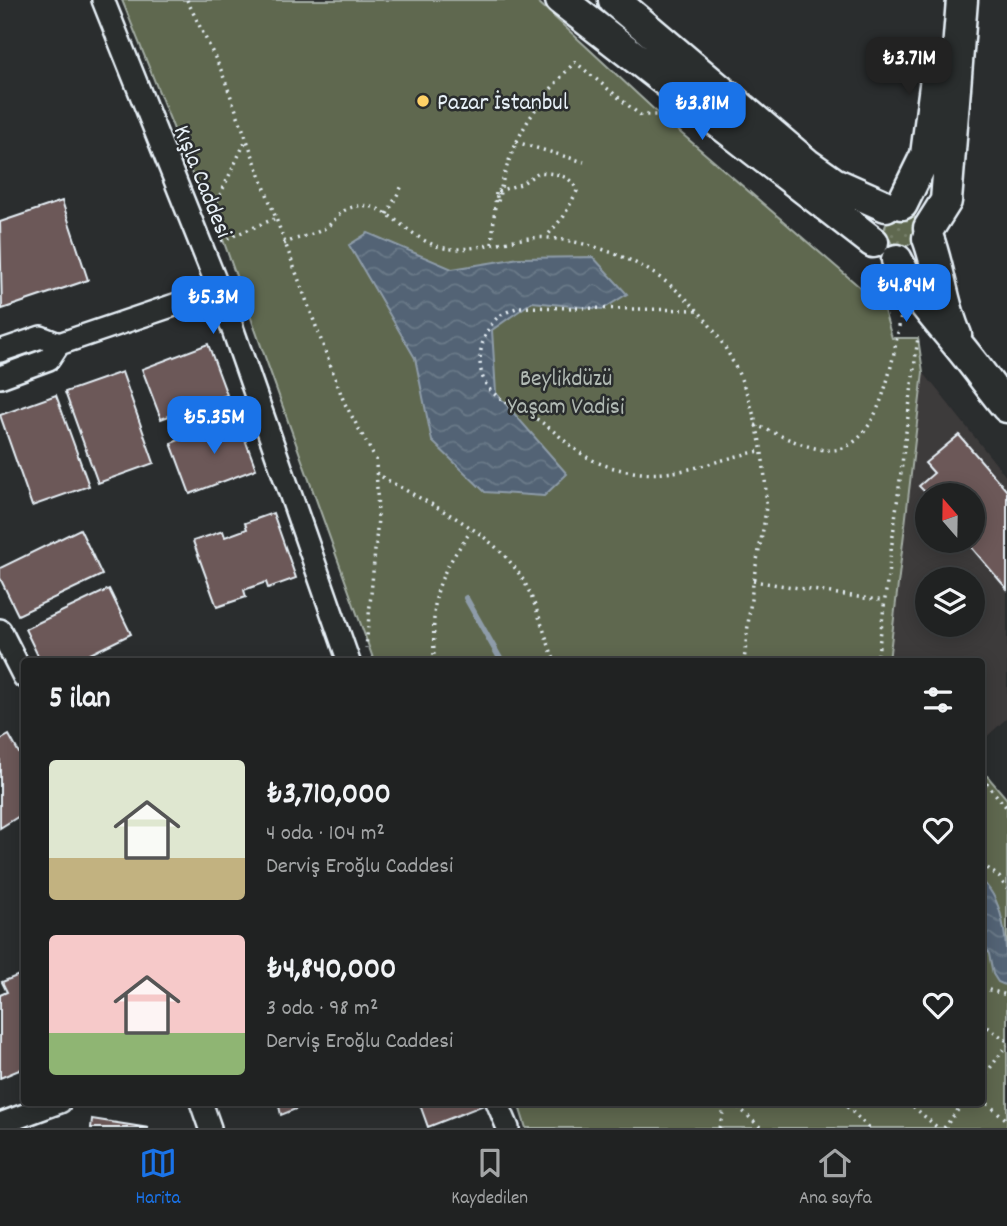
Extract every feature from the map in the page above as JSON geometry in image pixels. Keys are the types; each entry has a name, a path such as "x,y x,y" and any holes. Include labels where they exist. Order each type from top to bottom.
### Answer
{"main road":[{"path":"561,0 873,242 884,256 897,260 918,254 946,201 962,0"},
{"path":"614,0 807,164 834,183 894,205 920,211 939,269 944,302 966,354"},
{"path":"873,242 873,224 894,205 926,155 936,86 942,0"},
{"path":"897,260 909,285 934,320 1004,401"}],"street":[{"name":"Kışla Caddesi","path":"103,0 219,290 358,656"},
{"path":"0,377 49,359 59,344 219,290"},
{"path":"0,351 41,337 59,344"},
{"path":"0,630 21,671"},
{"path":"0,1124 49,1106"},
{"path":"202,1106 210,1128"}],"path":[{"path":"187,0 220,70 344,402 376,460 378,518 358,656"},
{"path":"496,192 498,202 516,142 530,113 575,62 640,114 660,115"},
{"path":"209,219 246,140"},
{"path":"516,142 584,162"},
{"path":"496,192 521,184 539,172 563,175 574,183 577,191 571,205 546,237"},
{"path":"387,214 403,184"},
{"path":"492,244 496,192"},
{"path":"284,244 327,227 338,212 359,206 375,207 433,247 457,249 546,237 615,251 653,271 699,310 737,364 761,452 766,496 744,658"},
{"path":"211,245 274,219"},
{"path":"699,310 519,307 498,316 485,332 480,351 482,377 491,391 510,406 533,416 580,456 625,471 659,476 702,467 731,456 761,452"},
{"path":"755,425 822,449 847,448 864,437 891,366 901,313 918,338 878,658"},
{"path":"376,473 462,521 505,556 526,585 553,658"},
{"path":"434,658 437,585 446,565 472,530"},
{"path":"754,581 884,601"},
{"path":"985,782 1007,808"},
{"path":"985,865 999,877 1007,889"},
{"path":"985,989 1007,996"},
{"path":"985,1025 1007,1043 985,1075"},
{"path":"985,1102 1007,1120"},
{"path":"719,1128 725,1106"},
{"path":"737,1106 761,1128"},
{"path":"846,1106 869,1128"},
{"path":"912,1106 937,1128"},
{"path":"944,1128 961,1106"}],"shaded area":[{"path":"923,372 1007,478 1007,718 985,738 985,658 888,658"}],"green space":[{"name":"Beylikdüzü Yaşam Vadisi","path":"122,0 536,0 660,115 883,307 892,338 918,338 923,372 889,658 373,658 222,237 200,194"},
{"path":"912,214 917,220 914,242 907,246 892,244 884,230 889,216"},
{"path":"985,773 1007,799 1007,1128 526,1128 519,1106 985,1106"}],"water":[{"path":"368,233 452,269 519,258 593,257 627,294 603,309 532,302 492,330 496,393 567,474 544,496 485,492 432,441 415,358 349,245"},
{"path":"985,884 1001,915 1006,944 1007,986 998,982 993,974 985,946"}],"building":[{"path":"62,201 88,280 2,309 0,222"},
{"path":"208,344 227,395 161,419 142,369"},
{"path":"122,372 154,463 98,483 65,392"},
{"path":"56,395 89,486 32,506 0,415"},
{"path":"237,418 256,469 190,494 171,443"},
{"path":"959,435 1007,491 1007,589 976,553 985,553 985,483 922,483 934,473 925,463"},
{"path":"273,513 296,578 268,588 266,582 244,590 246,597 217,607 193,541 223,531 225,537 247,529 245,523"},
{"path":"80,529 102,575 18,615 0,578 0,568"},
{"path":"109,589 131,634 82,658 39,658 25,629"},
{"path":"9,735 21,757 21,815 0,828 0,740"},
{"path":"21,974 21,1069 0,1078 0,995 7,992 2,982"},
{"path":"279,1106 303,1106 281,1115"},
{"path":"420,1106 481,1106 428,1127"},
{"path":"92,1119 149,1128 91,1128"}],"waterway":[{"path":"466,598 500,658"}],"place":[{"name":"Pazar İstanbul","path":"423,101"}]}
